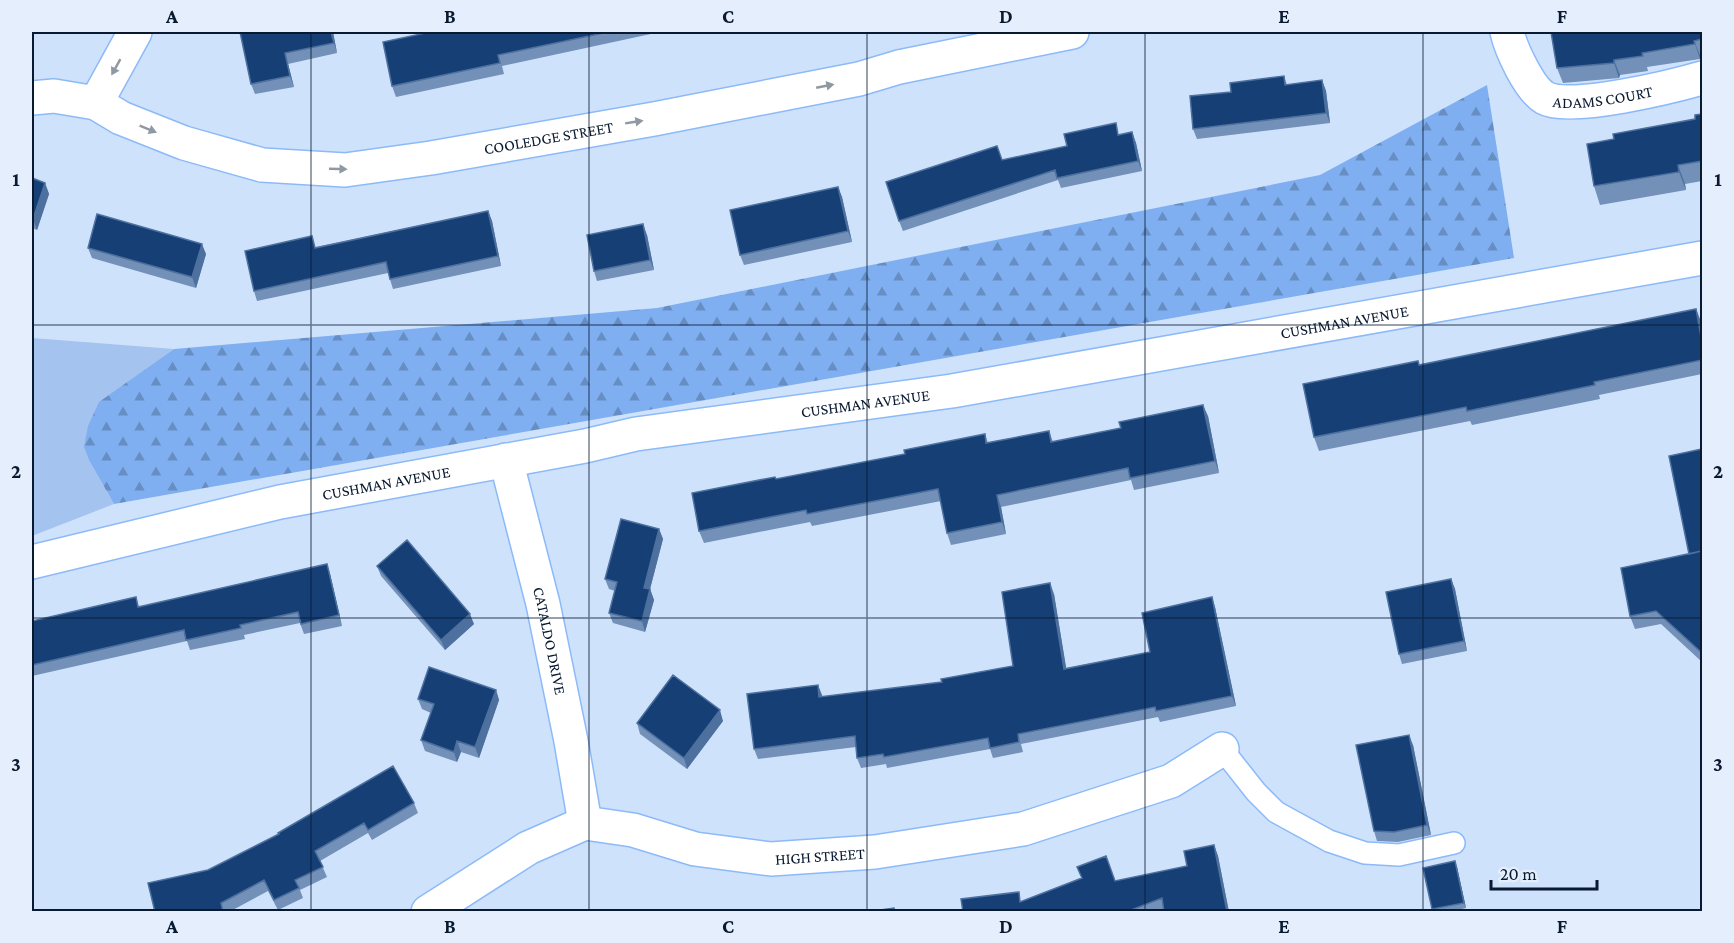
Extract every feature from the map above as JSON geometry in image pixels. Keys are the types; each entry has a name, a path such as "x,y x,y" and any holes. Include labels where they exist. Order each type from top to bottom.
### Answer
{"street":[{"path":"96,104 135,32"},
{"name":"COOLEDGE STREET","path":"32,98 54,96 96,104 121,118 184,143 262,165 345,170 431,159 665,117 859,79 899,67 1072,32"},
{"name":"ADAMS COURT","path":"1507,32 1510,45 1534,87 1540,95 1550,100 1579,102 1676,86 1702,78"},
{"name":"CUSHMAN AVENUE","path":"32,562 280,502 585,446 636,434 952,391 1702,258"},
{"name":"CATALDO DRIVE","path":"506,460 543,604 585,822"},
{"name":"HIGH STREET","path":"585,822 633,830 695,849 771,860 875,852 1023,829 1171,781 1222,748"},
{"path":"428,912 528,848 585,822"}],"lane":[{"path":"1222,748 1256,792 1276,812 1329,841 1365,853 1399,855 1454,843"}],"shaded area":[{"path":"32,338 174,349 100,402 90,462 114,504 32,536"}],"green space":[{"path":"1487,85 1514,258 114,504 84,447 88,426 99,402 174,349 657,308 1320,175"}],"building":[{"path":"240,32 331,32 334,43 285,53 290,76 251,84"},
{"path":"430,32 608,32 498,55 500,63 392,86 383,42"},
{"path":"1551,32 1702,32 1702,39 1694,41 1695,44 1642,53 1643,56 1614,60 1614,63 1557,68"},
{"path":"1284,76 1285,85 1322,80 1326,113 1193,129 1190,96 1231,92 1230,83"},
{"path":"1702,114 1702,161 1678,165 1679,172 1594,186 1587,144 1614,139 1613,134 1695,119 1695,115"},
{"path":"1116,123 1118,135 1132,132 1138,161 1057,178 1055,170 899,221 886,182 997,146 1002,160 1067,146 1064,134"},
{"path":"32,178 45,183 33,219 32,218"},
{"path":"838,187 848,231 740,255 730,210"},
{"path":"488,211 498,256 390,279 386,262 254,291 245,251 312,236 315,248"},
{"path":"97,214 202,244 192,277 88,248"},
{"path":"643,224 650,260 594,271 587,235"},
{"path":"1696,309 1702,342 1702,360 1467,411 1466,407 1314,437 1303,384 1418,361 1419,365"},
{"path":"1203,405 1215,461 1130,478 1128,468 997,495 1002,522 947,533 938,489 807,514 806,510 699,531 692,493 905,454 904,450 985,434 986,443 1049,431 1051,442 1121,428 1119,422"},
{"path":"1702,449 1702,551 1689,554 1669,456"},
{"path":"621,519 659,529 644,588 650,589 642,621 609,613 617,582 605,579"},
{"path":"407,540 470,614 441,640 377,566"},
{"path":"1702,551 1702,653 1656,611 1630,616 1621,568"},
{"path":"327,564 339,615 301,624 298,612 186,640 184,630 32,665 32,621 136,597 138,607"},
{"path":"1451,579 1464,641 1399,654 1386,592"},
{"path":"1050,583 1064,669 1150,652 1142,613 1212,597 1232,696 1156,711 1155,707 1018,734 1019,742 990,748 988,738 884,757 883,754 857,758 855,736 754,749 747,694 818,685 819,697 942,682 941,679 1013,666 1002,592"},
{"path":"429,667 496,690 475,747 457,741 454,752 421,740 434,704 418,699"},
{"path":"673,675 720,710 684,758 637,723"},
{"path":"1409,735 1427,825 1394,832 1374,831 1356,745"},
{"path":"393,766 414,803 368,830 364,823 315,851 323,867 295,880 299,888 274,900 264,880 221,903 223,912 155,912 148,883 208,870 279,834"},
{"path":"1214,845 1227,912 1164,912 1162,898 1126,912 963,912 961,899 1019,892 1020,902 1082,878 1077,867 1106,856 1115,881 1187,866 1184,851"},
{"path":"1455,861 1464,903 1432,909 1423,868"},
{"path":"894,908 895,912 866,912"}]}
